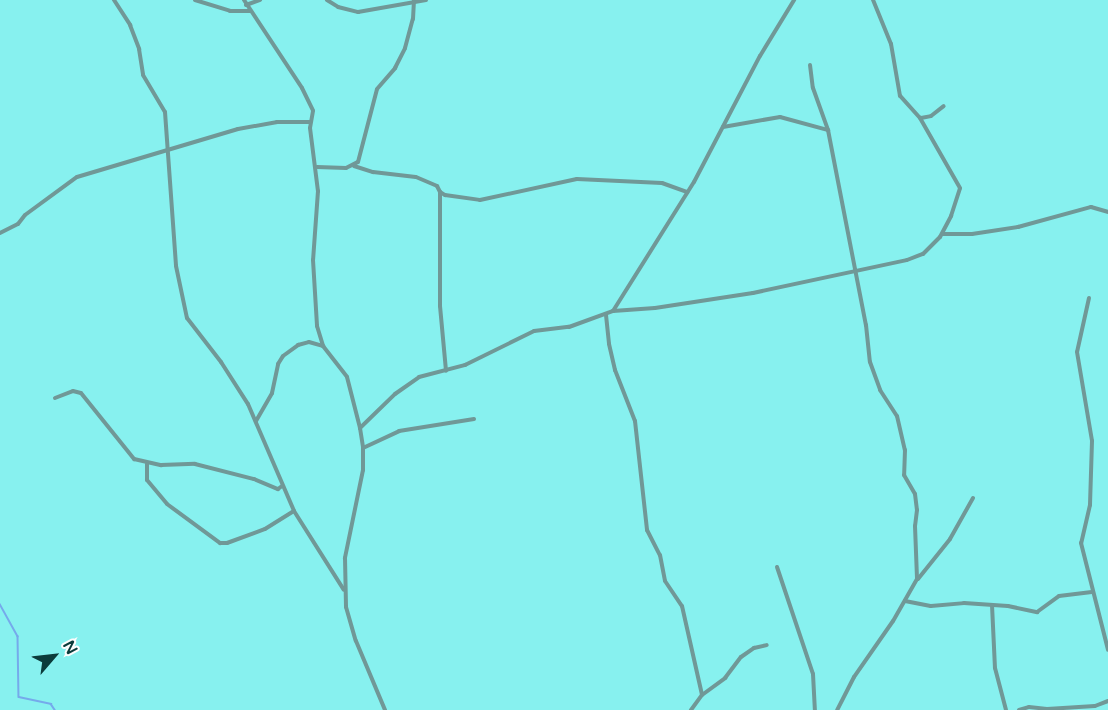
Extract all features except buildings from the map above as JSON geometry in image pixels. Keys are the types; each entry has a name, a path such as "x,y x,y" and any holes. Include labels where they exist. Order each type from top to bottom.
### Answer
{"street":[{"path":"114,0 140,49 143,75 165,112 176,266 182,304 187,318 221,362 256,421 294,511 345,590"},
{"path":"195,0 230,11 250,11"},
{"path":"244,0 309,98 313,111 310,122 317,166 314,298 317,326 322,346 345,372 363,448 363,470 345,558 348,618 385,710"},
{"path":"246,5 257,0"},
{"path":"327,0 338,7 358,12 426,0"},
{"path":"613,311 687,192 783,15 794,0"},
{"path":"360,428 411,382 478,360 534,331 569,327 613,311 654,308 753,293 916,257 943,234 960,188 920,118 900,96 891,44 873,0"},
{"path":"354,166 363,149 377,89 395,68 405,48 413,2"},
{"path":"810,65 813,88 828,130 866,325 870,362 880,390 897,416 905,450 904,476 916,498 917,579"},
{"path":"920,118 931,116 944,106"},
{"path":"723,126 780,117 828,130"},
{"path":"0,234 18,224 25,215 76,177 238,129 277,122 310,122"},
{"path":"317,166 346,168 354,166 373,172 416,177 436,186 440,192 440,300 446,371"},
{"path":"440,192 486,200 519,189 577,179 662,183 687,192"},
{"path":"943,234 972,234 1018,227 1091,207 1108,212"},
{"path":"1089,298 1077,352 1092,441 1090,505 1081,543 1108,650"},
{"path":"606,315 615,370 635,421 647,530 660,555 665,581 682,606 702,695"},
{"path":"256,421 272,393 278,364 283,356 298,345 309,342 322,346"},
{"path":"55,398 73,391 81,393 124,450 135,459 147,464 195,464 254,479 278,489 282,486"},
{"path":"363,448 399,432 474,419"},
{"path":"147,464 147,480 167,504 220,543 227,543 265,529 294,511"},
{"path":"837,710 854,677 905,601 917,579 950,539 973,498"},
{"path":"777,567 813,674 815,710"},
{"path":"905,601 931,606 964,603 992,605 1037,612 1059,596 1092,592"},
{"path":"992,605 995,668 1006,710"},
{"path":"691,710 702,695 725,678 748,652 767,645"},
{"path":"1019,710 1034,707 1047,709 1095,706 1108,700"}],"waterway":[{"path":"0,604 18,636 19,697 51,704 55,710"}]}
